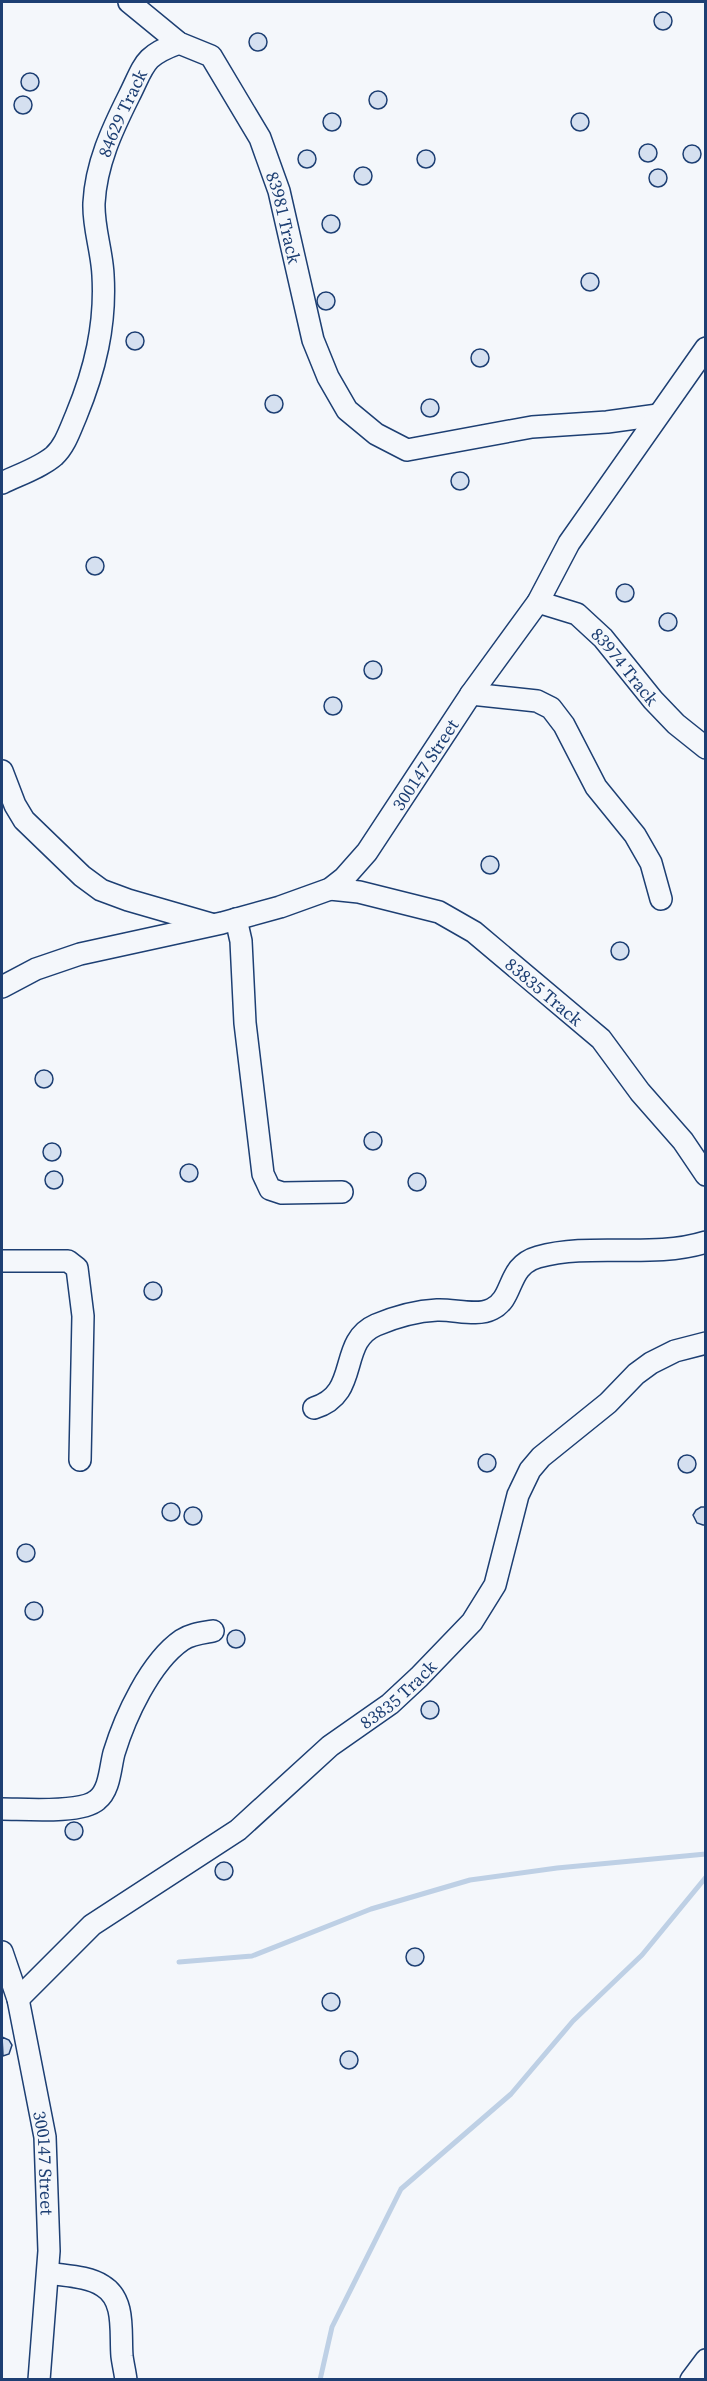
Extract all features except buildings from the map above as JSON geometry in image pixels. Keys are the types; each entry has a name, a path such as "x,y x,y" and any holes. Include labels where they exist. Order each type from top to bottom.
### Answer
{"street":[{"name":"83981 Track","path":"129,2 179,43 211,56 260,138 282,202 313,339 328,377 347,410 376,434 407,450 532,427 607,422 658,415"},
{"name":"84629 Track","path":"2,483 52,457 60,449 81,402 100,343 104,306 103,273 93,205 98,166 139,74 152,55 179,43"},
{"name":"300147 Street","path":"2,987 36,969 80,954 214,925 280,907 330,889 344,878 367,852 471,694 538,602 569,543 705,348"},
{"name":"83974 Track","path":"538,602 577,614 603,638 653,700 676,724 705,748"},
{"path":"471,694 537,701 551,708 564,725 596,787 635,836 651,863 661,899"},
{"path":"2,771 7,787 24,820 82,876 101,890 214,925"},
{"name":"83835 Track","path":"330,889 359,892 439,912 474,932 602,1039 640,1092 683,1141 705,1174"},
{"path":"236,919 244,965 245,1023 262,1174 270,1189 282,1193 342,1192"},
{"path":"314,1408 332,1401 339,1393 354,1347 366,1331 374,1326 417,1312 488,1311 499,1304 519,1268 527,1261 539,1257 593,1250 660,1251 687,1248 705,1242"},
{"path":"2,1261 68,1261 77,1268 83,1316 80,1460"},
{"name":"83835 Track","path":"18,1999 92,1925 238,1830 330,1746 390,1704 420,1677 472,1622 495,1585 518,1495 530,1470 541,1457 608,1403 651,1363 675,1351 705,1343"},
{"path":"2,1809 77,1807 97,1801 106,1785 117,1743 149,1677 165,1655 183,1640 195,1634 213,1632"},
{"name":"300147 Street","path":"2,1952 18,1999 45,2137 49,2251 39,2379"},
{"path":"48,2273 89,2280 103,2286 112,2294 121,2323 122,2356 126,2379"},
{"path":"691,2379 705,2360"}],"waterway":[{"path":"179,1962 252,1956 371,1909 470,1880 557,1868 706,1854"},
{"path":"320,2380 332,2327 401,2189 511,2094 573,2021 642,1955 706,1877"}]}
